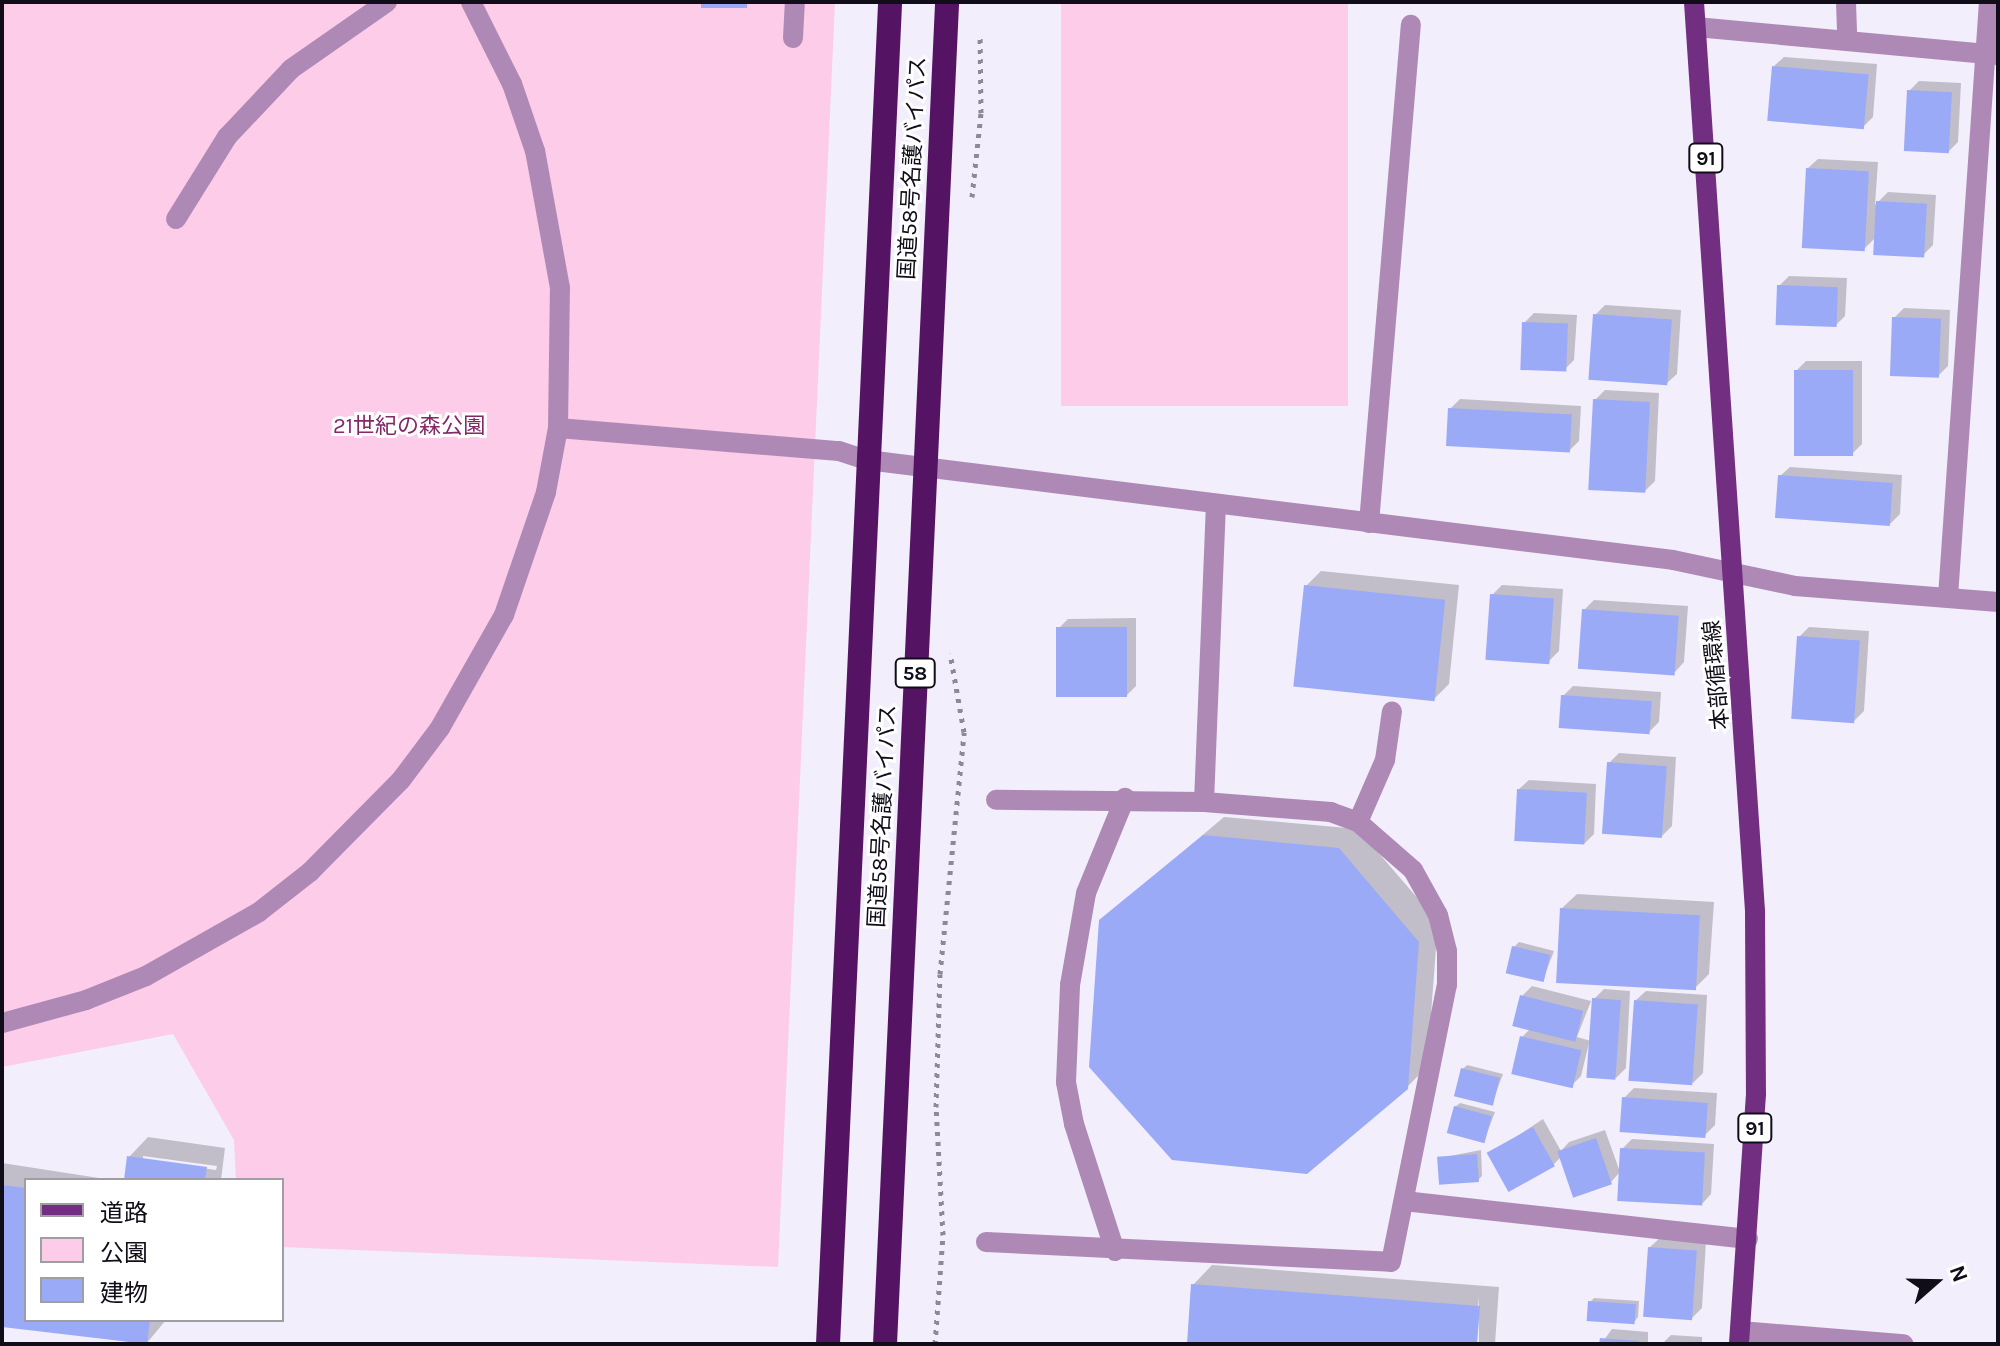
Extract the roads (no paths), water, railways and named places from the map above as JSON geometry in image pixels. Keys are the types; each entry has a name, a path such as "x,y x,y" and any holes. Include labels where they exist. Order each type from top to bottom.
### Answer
{"highway":[{"name":"国道58号名護バイパス","path":"828,1344 890,2"},
{"name":"国道58号名護バイパス","path":"885,1344 947,2"}],"main road":[{"name":"本部循環線","path":"1694,2 1755,911 1756,1094 1740,1337"}],"street":[{"path":"176,219 227,137 291,69 387,2"},
{"path":"2,1023 86,1000 204,946 259,912 357,828 440,728 498,626 527,555 558,428 561,302 551,219 512,84 471,2"},
{"path":"793,38 795,2"},
{"path":"1846,2 1847,39"},
{"path":"1948,597 1992,55 1989,2"},
{"path":"1369,523 1411,25"},
{"path":"1696,27 1992,55"},
{"path":"558,428 839,451 867,460 1733,572 1795,586 1998,602"},
{"path":"1204,802 1216,505"},
{"path":"1358,822 1385,760 1392,711"},
{"path":"1115,1251 1074,1124 1066,1082 1070,985 1086,893 1125,798"},
{"path":"986,1242 1115,1251 1391,1262 1447,985 1447,951 1438,915 1413,870 1358,822 1331,812 1204,802 1125,798 996,800"},
{"path":"1404,1201 1748,1239"},
{"path":"1740,1337 1903,1344"}],"park label":[{"name":"21世紀の森公園","path":"409,427"}]}
